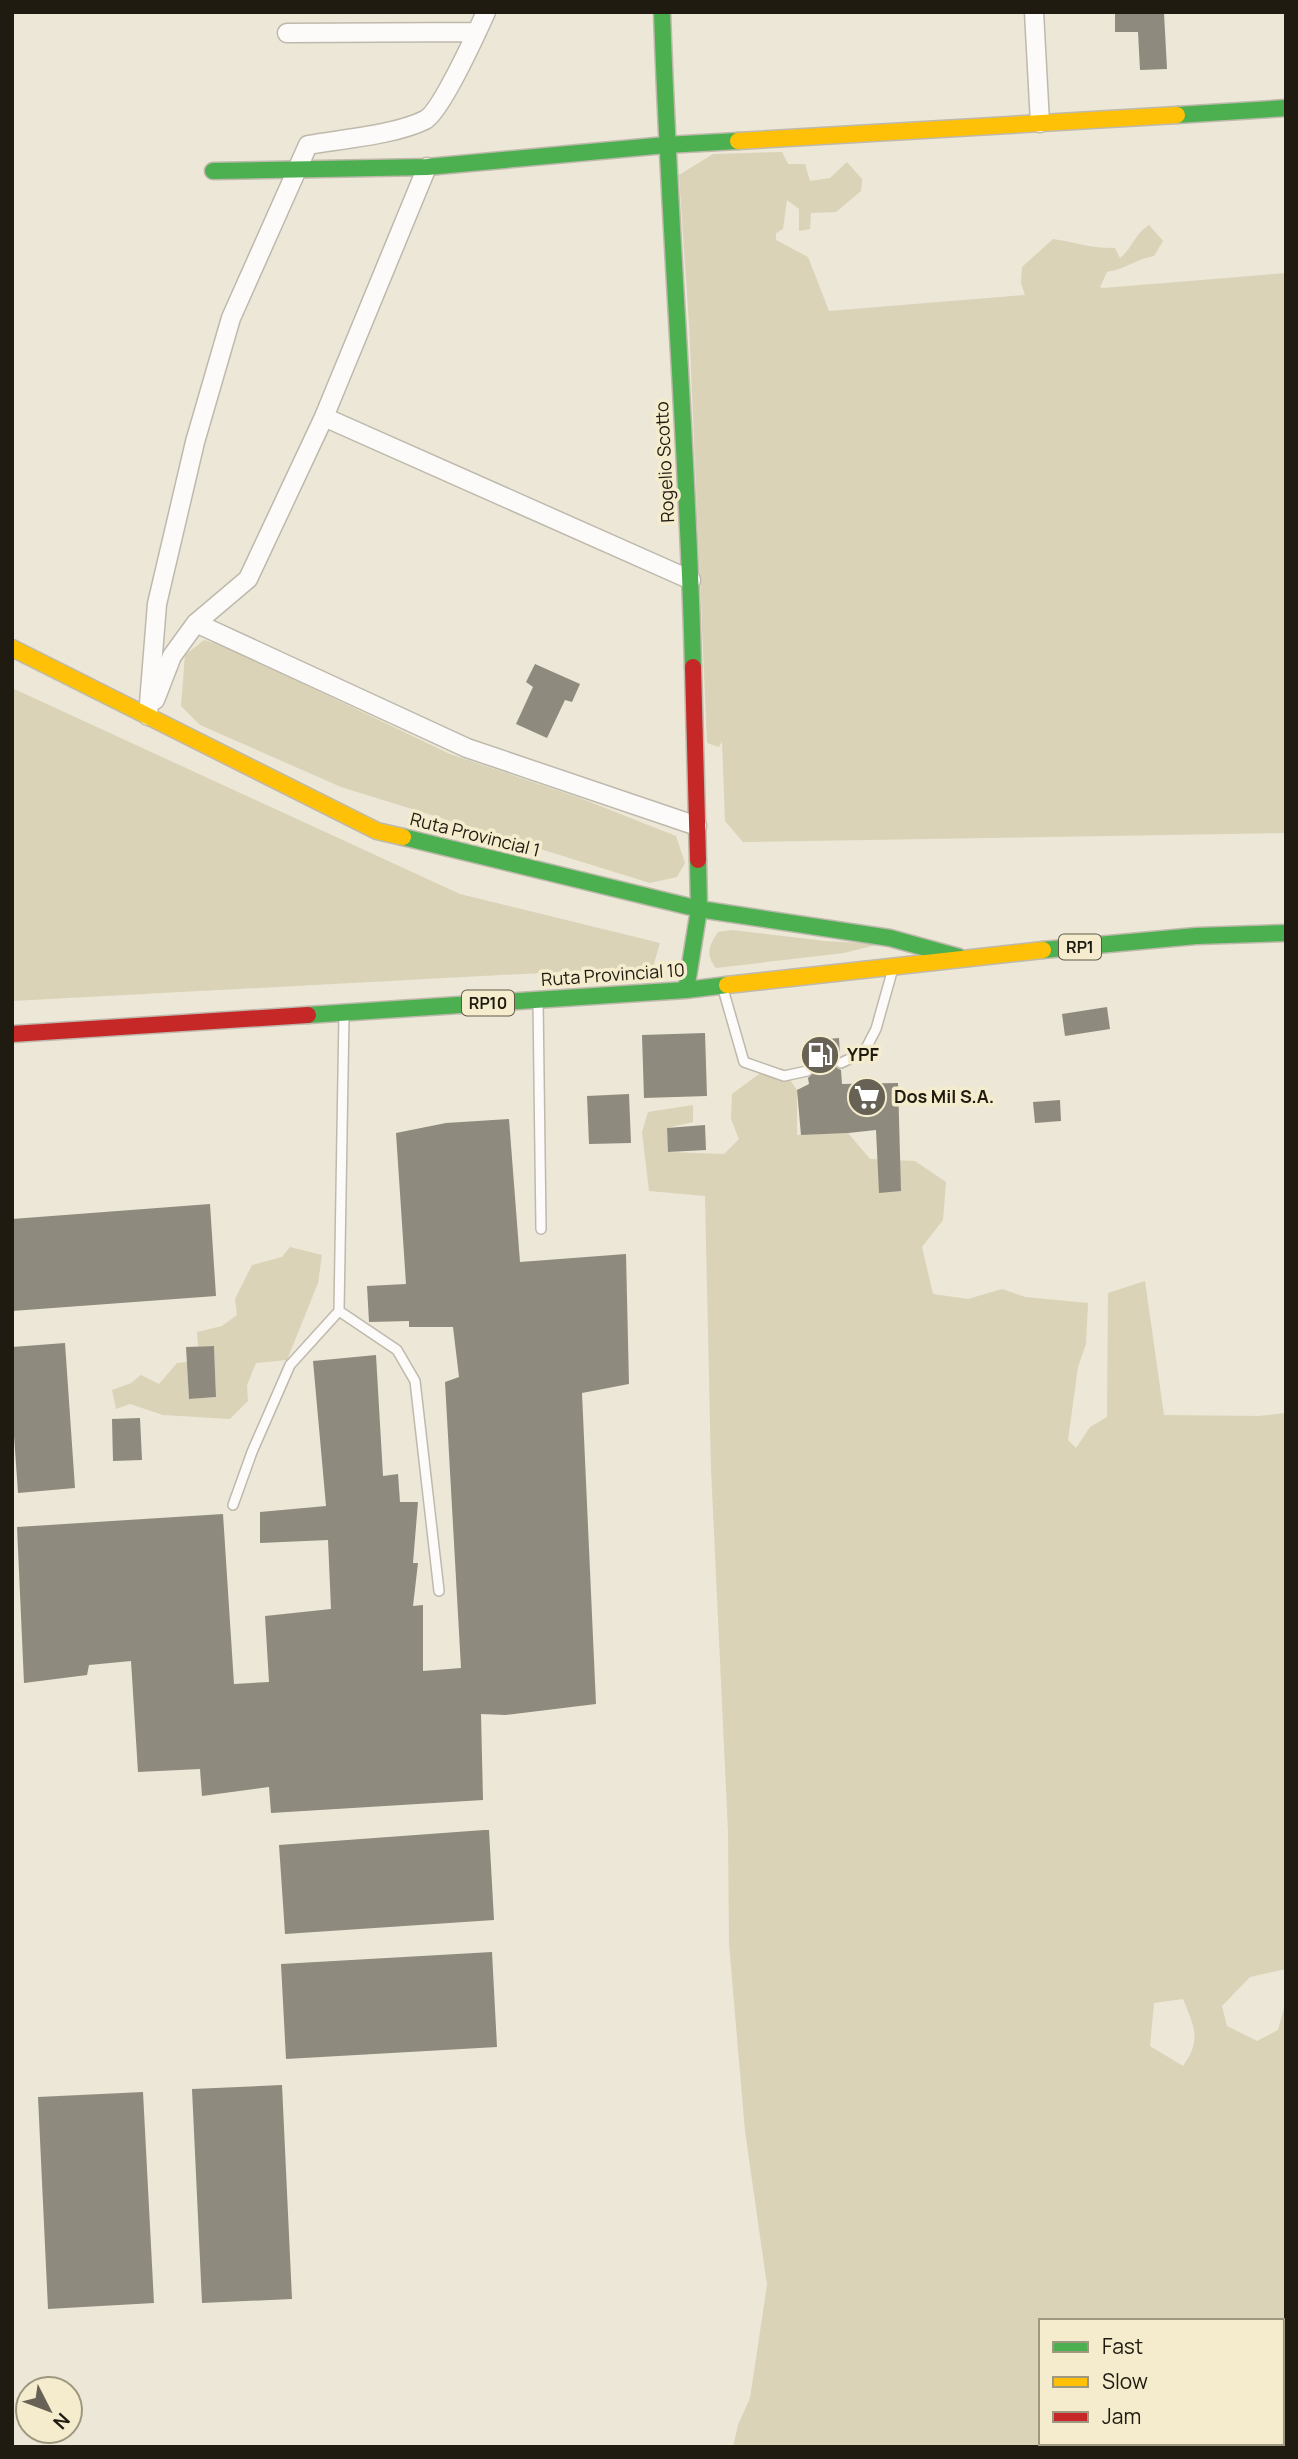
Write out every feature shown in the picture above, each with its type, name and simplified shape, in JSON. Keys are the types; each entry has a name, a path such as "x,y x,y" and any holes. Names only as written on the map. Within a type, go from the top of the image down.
{"main road":[{"name":"Rogelio Scotto","path":"662,12 666,145 691,580 699,909 687,990"},
{"path":"213,171 427,167 666,145 1286,108"},
{"name":"Ruta Provincial 1","path":"12,648 377,831 699,909 890,938 963,958"},
{"name":"RP1","path":"963,958 1196,936 1286,933"},
{"name":"Ruta Provincial 10","path":"12,1034 687,990 963,958"}],"street":[{"path":"148,716 157,604 195,442 231,318 308,145 396,130 427,119 466,59 486,12"},
{"path":"1034,12 1040,123"},
{"path":"287,33 477,32"},
{"path":"148,716 172,656 197,623 248,579 324,417 427,167"},
{"path":"324,417 691,580"},
{"path":"197,623 467,748 697,826"}],"lane":[{"path":"841,1063 864,1052 876,1029 894,967"},
{"path":"722,986 744,1062 784,1076 807,1071"},
{"path":"538,1000 541,1228"},
{"path":"233,1504 252,1452 290,1365 340,1311 344,1012"},
{"path":"340,1311 397,1350 415,1381 439,1591"}],"shaded area":[{"path":"782,152 788,164 805,164 810,181 830,178 847,162 862,179 861,191 836,212 811,213 810,229 799,231 799,209 787,200 783,229 776,233 776,240 808,257 829,311 1025,295 1021,283 1022,267 1053,239 1115,248 1120,258 1149,225 1163,241 1154,256 1107,272 1100,287 1286,273 1286,833 743,842 725,821 722,741 719,747 707,743 689,324 679,175 713,154"},
{"path":"204,640 222,645 450,754 580,798 676,836 685,863 677,877 650,883 341,787 200,725 181,706 185,655"},
{"path":"12,688 460,894 660,943 653,967 12,1001"},
{"path":"732,930 825,941 880,944 844,953 716,968 709,954 711,946 718,932"},
{"path":"782,1068 797,1090 797,1135 848,1133 870,1159 915,1161 946,1182 943,1220 922,1247 933,1294 968,1299 1002,1289 1025,1297 1088,1303 1086,1344 1078,1367 1068,1440 1076,1448 1090,1427 1107,1417 1108,1293 1145,1281 1164,1415 1259,1416 1286,1413 1286,1969 1250,1977 1222,2006 1227,2026 1257,2041 1278,2030 1286,2000 1286,2447 1204,2447 1284,2445 1284,2319 1039,2319 1039,2445 1146,2445 1144,2447 733,2447 738,2425 750,2398 767,2285 745,2131 729,1944 728,1831 711,1469 705,1196 649,1191 642,1132 648,1112 693,1105 693,1122 667,1128 669,1152 724,1154 739,1139 731,1119 732,1094 763,1071","holes":["1183,1999 1193,2025 1193,2048 1183,2066 1150,2046 1154,2003"]},
{"path":"290,1247 322,1255 318,1283 287,1360 256,1363 247,1385 248,1401 230,1419 163,1415 130,1404 116,1409 112,1390 131,1383 141,1375 159,1384 177,1363 187,1362 189,1399 216,1397 214,1346 198,1346 197,1332 222,1326 237,1315 235,1299 252,1265 282,1257"}],"building":[{"path":"1115,12 1164,13 1167,69 1140,70 1138,32 1115,32"},
{"path":"535,664 580,684 572,702 565,700 547,738 516,724 533,687 526,682"},
{"path":"1107,1007 1110,1029 1065,1036 1062,1014"},
{"path":"705,1033 707,1096 644,1098 642,1035"},
{"path":"839,1038 840,1056 834,1063 841,1070 842,1084 898,1083 901,1191 879,1193 876,1130 801,1135 797,1090 809,1084 808,1078 814,1072 813,1067 807,1064 805,1041"},
{"path":"629,1094 631,1143 589,1144 587,1096"},
{"path":"1060,1100 1061,1121 1035,1123 1033,1102"},
{"path":"509,1119 520,1262 626,1254 629,1384 582,1393 596,1704 505,1715 481,1714 483,1800 271,1813 269,1787 202,1796 200,1769 138,1772 131,1661 89,1665 87,1675 24,1683 17,1527 223,1514 234,1684 269,1682 265,1616 331,1609 328,1540 260,1543 260,1512 326,1506 313,1361 376,1355 383,1476 398,1474 400,1502 418,1502 413,1563 418,1563 413,1606 423,1605 423,1671 461,1668 445,1382 459,1377 453,1327 409,1327 409,1321 369,1322 367,1286 406,1284 396,1133 446,1123"},
{"path":"705,1125 706,1150 668,1152 667,1128"},
{"path":"210,1204 216,1296 12,1311 12,1219"},
{"path":"65,1343 75,1488 18,1493 12,1407 12,1347"},
{"path":"214,1346 216,1397 189,1399 186,1347"},
{"path":"140,1418 142,1460 113,1461 112,1419"},
{"path":"489,1830 494,1920 285,1934 279,1845"},
{"path":"492,1952 497,2047 286,2059 281,1964"},
{"path":"282,2085 292,2299 202,2303 192,2089"},
{"path":"143,2092 154,2303 48,2309 38,2097"}],"traffic: fast":[{"path":"662,12 693,667"},
{"path":"1177,115 1286,108"},
{"path":"213,171 427,167 738,141"},
{"path":"403,837 699,909 890,938 959,957"},
{"path":"686,990 699,909 698,860"},
{"path":"1043,950 1196,936 1286,933"},
{"path":"308,1015 727,985"}],"traffic: slow":[{"path":"738,141 1177,115"},
{"path":"12,648 377,831 403,837"},
{"path":"727,985 1043,950"}],"traffic: jam":[{"path":"693,667 698,860"},
{"path":"12,1034 308,1015"}],"place":[{"name":"YPF","path":"820,1055"},
{"name":"Dos Mil S.A.","path":"867,1097"}]}
